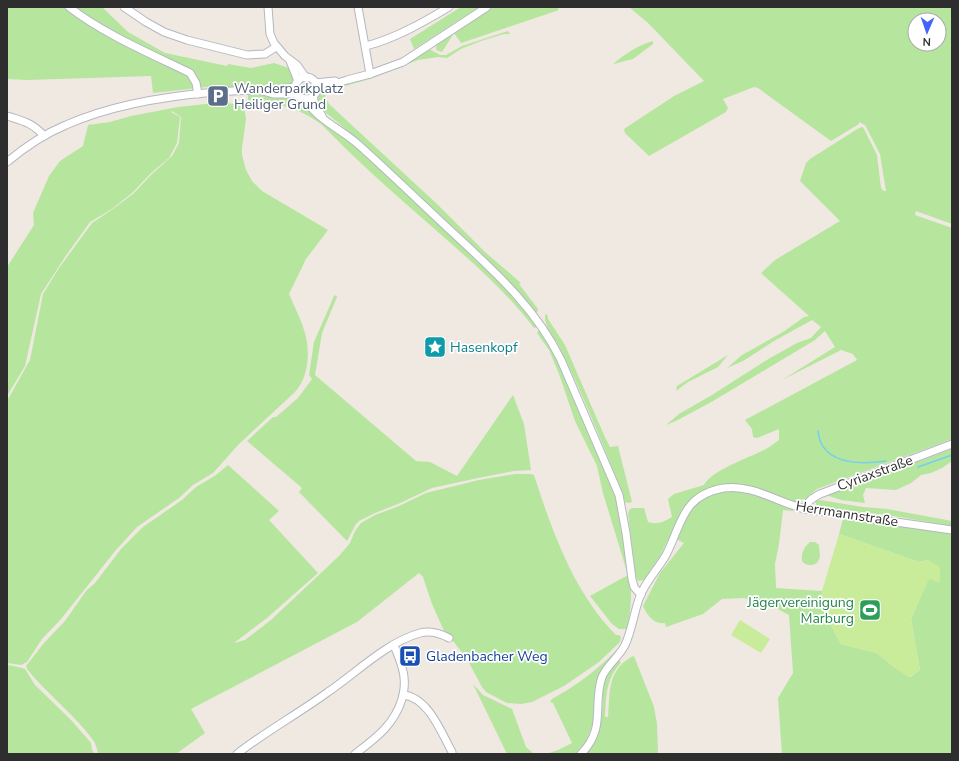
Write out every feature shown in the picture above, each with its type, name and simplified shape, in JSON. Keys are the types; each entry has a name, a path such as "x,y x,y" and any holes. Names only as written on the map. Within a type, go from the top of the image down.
{"street":[{"path":"69,7 127,42 190,73 196,83 198,94"},
{"path":"124,7 164,32 187,40 247,55 265,54 276,47"},
{"path":"268,7 270,34 276,47 290,61 297,65 306,78 310,78 315,90 315,104 323,118"},
{"path":"358,7 370,74"},
{"path":"366,46 382,42 407,32 449,7"},
{"path":"305,99 315,90 370,74 403,62 487,7"},
{"path":"290,61 300,98 305,99 315,114 323,118 358,144 492,269 523,303 543,328 562,360 619,495 632,579 634,587 641,594"},
{"path":"7,162 28,145 65,125 88,116 156,100 198,94 263,91 274,88 296,87 306,78"},
{"path":"7,116 25,121 36,127 44,136"},
{"name":"Cyriaxstraße","path":"805,509 810,500 820,494 952,444"},
{"name":"Herrmannstraße","path":"581,754 590,742 598,720 599,690 602,676 624,647 641,594 666,555 684,512 689,506 705,495 725,488 741,489 754,491 789,505 805,509 952,530"},
{"path":"237,754 327,693 374,657 407,637 422,632 437,632 449,638"},
{"path":"355,754 385,730 398,711 403,695 404,676 394,645"},
{"path":"403,695 413,696 423,704 452,752"}],"green space":[{"path":"7,7 102,7 128,32 165,53 227,66 228,64 251,68 274,63 292,69 293,79 291,85 287,87 207,87 153,93 151,76 27,80 7,79"},
{"path":"461,7 479,7 414,49 410,39"},
{"path":"490,7 557,7 559,10 461,43 454,33 442,52 436,50 437,41"},
{"path":"629,7 952,7 952,224 916,211 915,215 952,228 952,439 817,489 805,499 797,500 793,511 783,510 775,564 776,588 822,591 828,620 841,644 877,653 894,667 910,677 920,670 911,619 929,578 939,582 928,560 919,562 839,534 843,519 952,533 952,754 782,754 778,698 793,673 789,615 778,609 744,598 722,599 703,614 666,627 665,623 657,622 651,619 643,606 660,573 684,543 670,536 660,556 644,580 638,581 636,577 628,514 629,510 632,508 644,508 648,522 651,523 660,522 672,517 668,499 674,494 704,485 708,479 723,469 766,449 779,440 779,429 757,438 753,437 752,429 745,420 857,360 853,354 841,350 782,380 835,347 825,331 815,340 713,401 666,425 679,414 770,358 797,343 811,338 821,327 812,320 774,341 743,361 727,368 742,355 783,332 804,317 809,316 761,273 775,260 840,221 800,181 806,163 859,128 863,127 877,155 881,188 886,191 880,154 865,125 859,122 859,124 831,141 758,88 754,87 723,99 728,108 726,112 649,156 625,133 624,129 674,96 704,81 648,23"},
{"path":"508,31 510,34 504,34 481,41 461,49 447,58 438,57 418,60 370,79 327,91 325,96 329,104 437,204 485,252 521,283 519,284 538,309 537,313 521,294 483,255 364,144 325,112 319,104 318,99 319,95 323,91 427,50 431,50 440,55 446,55 462,46"},
{"path":"653,41 653,44 633,59 613,64 632,50"},
{"path":"308,83 311,84 311,94 304,95 301,94 300,87 301,84"},
{"path":"248,93 295,97 303,103 360,149 479,260 515,297 538,327 534,328 524,315 489,278 378,179 321,124 303,113 286,107 269,103 248,101"},
{"path":"224,102 244,106 246,119 242,155 246,170 252,181 262,191 328,230 306,259 289,294 301,320 306,337 308,355 303,380 295,392 239,444 213,473 193,485 179,498 137,527 116,550 61,619 42,639 27,662 21,665 7,663 7,401 30,360 43,294 59,268 92,223 113,209 133,194 172,156 179,143 181,117 172,111 171,112 180,117 177,143 169,158 151,173 132,193 112,209 90,222 41,294 25,366 7,396 7,267 34,225 33,213 49,176 60,161 83,146 88,125 110,122 131,116 178,107"},
{"path":"336,295 337,297 322,333 315,375 416,461 430,462 457,476 513,395 524,424 531,470 514,471 432,488 359,521 347,541 299,492 302,488 247,441 273,417 276,417 298,398 312,379 309,375 314,342 334,296"},
{"path":"547,314 548,319 565,345 610,447 618,446 632,502 625,502 584,399 560,348 546,324 545,315"},
{"path":"539,330 543,330 554,348 617,496 631,592 630,611 626,629 619,629 612,624 590,596 628,575 603,493 597,466 575,421 549,350 537,333"},
{"path":"728,355 718,367 688,382 676,391 677,386"},
{"path":"952,449 952,461 931,473 921,475 911,483 896,490 866,488 863,495 865,503 841,500 828,495"},
{"path":"228,465 279,511 269,520 318,573 267,618 234,643 245,640 271,620 340,555 350,543 355,531 361,523 375,515 399,506 426,493 479,480 515,474 534,475 548,518 576,581 601,618 616,635 621,637 620,642 599,662 564,686 532,702 521,704 507,703 486,692 467,659 450,637 445,633 432,604 423,577 419,573 357,622 191,709 205,733 176,754 98,754 95,743 86,731 43,687 26,666 44,643 65,621 86,591 95,583 121,549 143,527"},
{"path":"820,500 863,507 887,509 952,521 952,526 888,515 824,508 816,505 816,501"},
{"name":"Jägervereinigung Marburg","path":"839,534 919,562 928,560 940,567 940,582 929,579 911,619 920,670 909,677 877,653 841,644 828,620 822,591"},
{"path":"810,542 815,542 819,545 820,557 817,563 813,565 805,564 802,561 803,550"},
{"path":"740,620 770,639 761,653 731,635"},
{"path":"620,647 600,673 594,721 586,742 576,754 546,754 572,743 553,703 550,702 552,699 588,676"},
{"path":"634,656 654,707 657,724 658,754 585,754 600,726 605,678 618,659 621,663 612,675 608,688 605,717 608,717 610,688 614,675 623,663"},
{"path":"8,665 25,669 35,685 72,721 91,743 92,750 95,754 7,754"},
{"path":"473,684 483,695 512,709 526,747 533,753 540,754 507,754"}],"waterway":[{"path":"818,431 820,442 833,456 850,461 869,463 886,461"},
{"path":"918,467 952,455"}],"place":[{"name":"Wanderparkplatz Heiliger Grund","path":"218,96"},
{"name":"Hasenkopf","path":"435,347"},
{"name":"Jägervereinigung Marburg","path":"870,610"},
{"name":"Gladenbacher Weg","path":"410,656"}]}
